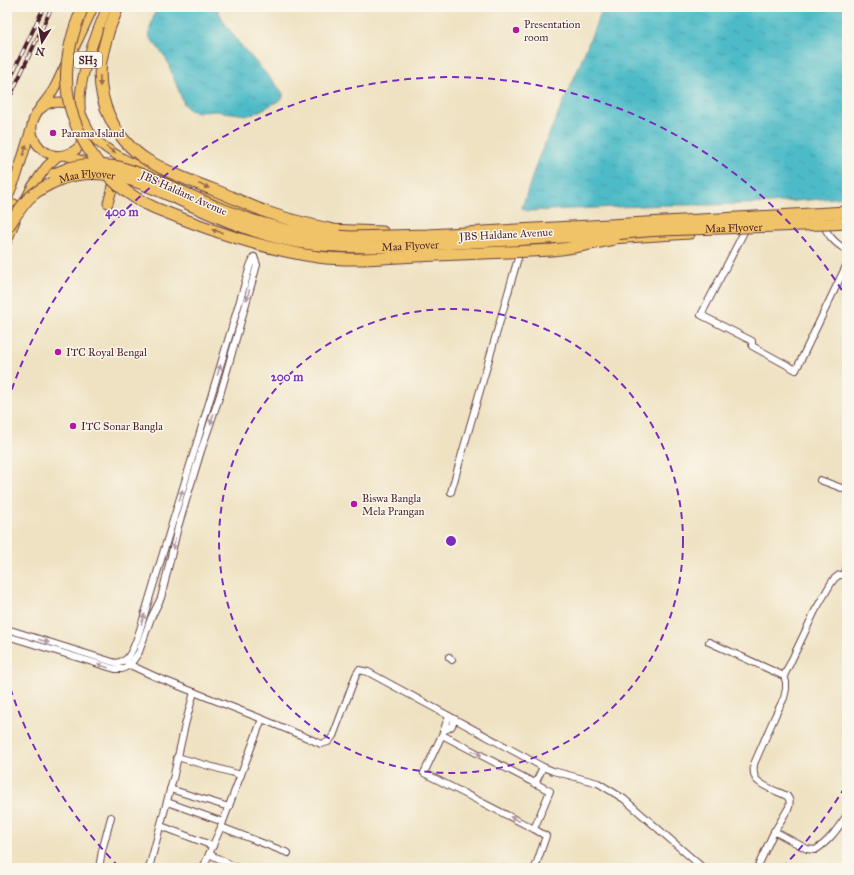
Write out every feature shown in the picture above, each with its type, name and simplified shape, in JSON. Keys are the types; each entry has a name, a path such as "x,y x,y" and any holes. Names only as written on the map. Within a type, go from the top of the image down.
{"highway":[{"path":"83,7 75,25 69,46 66,71 68,100 75,125 94,158 114,182 144,203 170,214 270,248 319,257 343,258 394,257 570,248 643,232"},
{"path":"118,7 105,43 101,61 100,88 105,108 111,120 122,139 130,147 147,160 178,176 265,211 306,224 337,231 361,235 380,236"},
{"name":"Maa Flyover","path":"7,214 14,205 41,181 69,168 84,165 119,167 135,172 232,214 286,230 311,234 350,237 428,235 702,221 847,211"},
{"name":"Maa Flyover","path":"7,228 29,198 45,186 66,177 97,173 111,174 156,188 220,218 275,237 299,242 340,246 406,246 643,232 847,223"}],"main road":[{"name":"SH3","path":"7,199 17,175 34,118 52,92 76,45 92,7"},
{"name":"SH3","path":"7,241 24,201 47,166 61,155 73,152 84,139 86,131 80,106 80,90 99,25 107,7"},
{"path":"39,110 47,104 66,102 75,107 83,118"},
{"name":"JBS Haldane Avenue","path":"83,118 88,131 103,145 142,168 239,210 260,217 306,226 339,230 396,232 492,228 658,217 847,211"},
{"path":"32,127 33,137 45,152 52,155 61,155"},
{"name":"JBS Haldane Avenue","path":"61,155 95,165 180,206 257,237 315,249 376,251 500,247 691,234 847,226"},
{"path":"108,203 117,175"}],"street":[{"path":"823,211 824,228 839,246 847,250"},
{"path":"744,232 701,315 752,341 752,346 796,370 847,264"},
{"path":"7,629 116,663 125,660 133,649 254,257 256,265 220,395 178,527 161,598 151,618 139,652 130,665 122,669 115,669 7,636"},
{"path":"451,492 518,258"},
{"path":"820,480 847,490"},
{"path":"757,868 774,831 789,807 789,799 787,796 759,783 755,778 753,770 754,764 784,698 786,682 784,676 815,610 834,579 838,576 845,575 847,567"},
{"path":"709,642 784,676"},
{"path":"125,660 130,665 156,677 321,744 328,742 333,736 356,675 360,670 368,672 543,767 598,783 624,798 703,868"},
{"path":"149,868 161,826 194,692"},
{"path":"452,718 450,727 444,733 424,773 546,836 535,868"},
{"path":"203,868 229,807 262,719"},
{"path":"444,733 550,791 534,829"},
{"path":"177,757 241,775"},
{"path":"535,784 543,767"},
{"path":"170,789 229,807"},
{"path":"167,802 222,824 288,854"},
{"path":"774,831 808,849 815,850 821,847 835,832 847,815"},
{"path":"99,868 111,817"},
{"path":"161,826 213,846"},
{"path":"209,854 238,868"}],"water":[{"path":"157,7 216,7 224,22 238,42 283,93 282,99 254,114 248,115 215,111 198,112 189,110 184,104 166,58 150,38 150,28"},
{"path":"603,7 847,7 847,197 769,203 711,205 662,205 527,211 522,208 538,159 576,74"}],"railway":[{"path":"7,85 44,7"},
{"path":"7,103 52,7"}],"place":[{"name":"Presentation room","path":"516,30"},
{"name":"Parama Island","path":"53,133"},
{"name":"ITC Royal Bengal","path":"58,352"},
{"name":"ITC Sonar Bangla","path":"73,426"},
{"name":"Biswa Bangla Mela Prangan","path":"354,504"}]}
